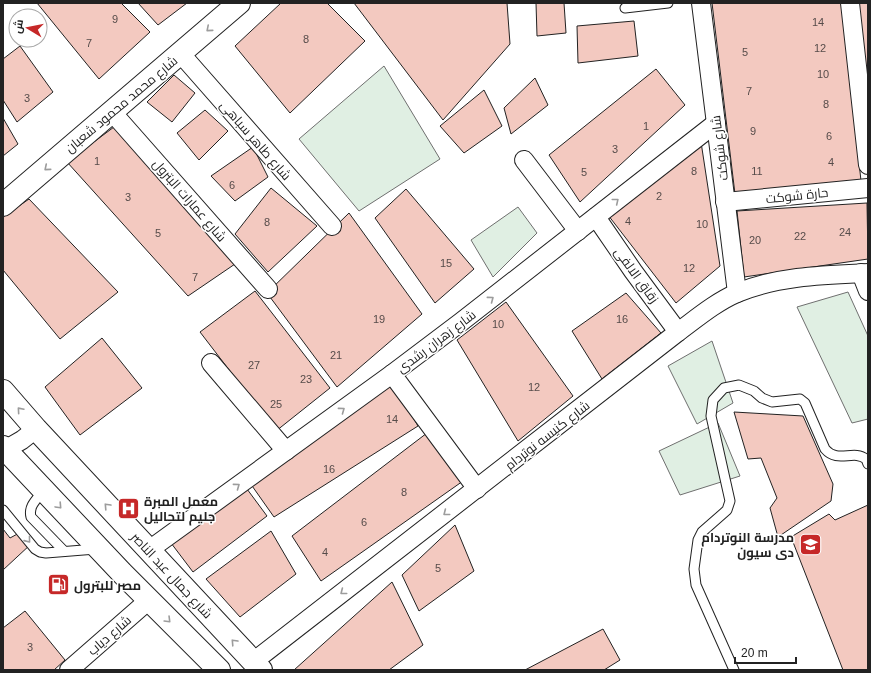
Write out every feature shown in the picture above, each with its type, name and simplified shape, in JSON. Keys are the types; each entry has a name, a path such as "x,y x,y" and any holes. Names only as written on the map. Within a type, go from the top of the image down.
{"main road":[{"name":"شارع محمد محمود شعبان","path":"3,205 239,3"},
{"name":"شارع جمال عبد الناصر","path":"3,391 36,429 257,666"},
{"path":"4,449 149,600 219,670"}],"street":[{"name":"شارع شوكت","path":"701,3 737,293"},
{"path":"850,3 868,165"},
{"name":"شارع طاهر سباهى","path":"181,54 332,226"},
{"name":"شارع عمارات البترول","path":"112,112 268,289"},
{"name":"شارع زهران رشدى","path":"149,550 392,374 716,123"},
{"path":"524,160 578,231"},
{"name":"حارة شوكت","path":"726,202 868,188"},
{"name":"زقاق الالفى","path":"596,217 633,272 678,332"},
{"path":"865,273 868,291"},
{"name":"شارع كنيسه نوتردام","path":"257,666 477,489 716,304 737,293 762,284 788,279 865,273"},
{"path":"212,363 286,451"},
{"path":"392,374 477,489"},
{"path":"4,449 22,440 36,429"},
{"name":"شارع دياب","path":"69,670 149,600"}],"lane":[{"path":"625,8 668,3"},
{"path":"734,670 696,585 694,569 698,540 702,532 727,510 730,501 711,416 713,400 724,388 740,385 754,391 762,398 772,402 800,399 805,403 825,449 829,453 840,457 859,455 866,459 868,464"},
{"path":"44,490 32,505 30,511 31,517 64,552"},
{"path":"3,510 35,549 40,552 64,552 99,548"}],"green space":[{"path":"384,66 440,159 359,211 299,139"},
{"path":"518,207 537,233 493,277 471,240"},
{"path":"848,292 868,336 868,419 852,423 797,307"},
{"path":"712,341 733,403 697,424 668,366"},
{"path":"718,423 740,476 680,495 659,451"}],"building":[{"path":"37,3 121,3 150,32 99,79 48,16 48,8 41,8"},
{"path":"138,3 187,3 158,25"},
{"path":"281,3 327,3 365,41 290,113 235,46"},
{"path":"354,3 507,3 510,44 443,120"},
{"path":"536,3 564,3 566,33 537,36"},
{"path":"712,3 842,3 861,181 735,194"},
{"path":"858,3 868,3 868,92"},
{"path":"634,21 638,56 578,63 577,26"},
{"path":"17,48 21,48 53,92 17,122 3,100 3,59"},
{"path":"656,69 685,105 580,202 549,155"},
{"path":"174,75 195,93 172,122 147,102"},
{"path":"535,78 548,105 511,134 504,108"},
{"path":"484,90 502,126 464,153 440,126"},
{"path":"205,110 228,131 199,160 177,133"},
{"path":"3,118 18,144 3,156"},
{"path":"118,124 235,264 188,296 67,162"},
{"path":"701,142 720,266 676,303 608,215"},
{"path":"253,147 268,177 235,201 211,176"},
{"path":"271,188 317,226 268,272 235,234"},
{"path":"406,189 474,269 435,303 375,218"},
{"path":"29,199 118,292 60,339 3,270 3,217"},
{"path":"867,203 868,259 744,277 737,211"},
{"path":"349,213 422,314 337,387 267,293"},
{"path":"255,291 330,388 276,431 200,332"},
{"path":"626,293 661,333 602,379 572,331"},
{"path":"506,302 573,396 518,441 457,340"},
{"path":"102,338 142,388 80,435 45,387"},
{"path":"393,384 418,426 274,517 250,483"},
{"path":"734,412 803,416 833,484 831,501 778,537 770,508 777,498 761,458 748,459"},
{"path":"427,433 463,481 321,581 292,536"},
{"path":"247,489 267,516 193,572 171,543"},
{"path":"868,505 868,670 843,670 791,537 829,514 835,520"},
{"path":"455,525 474,571 419,611 402,575"},
{"path":"3,529 10,538 21,532 31,544 3,570"},
{"path":"271,531 296,574 240,617 206,579"},
{"path":"392,582 423,645 389,670 294,670"},
{"path":"25,611 65,660 54,670 3,670 3,628"},
{"path":"603,629 620,660 604,670 525,670"}],"place":[{"name":"معمل المبرة جليم لتحاليل","path":"128,508"},
{"name":"مدرسة النوتردام دى سيون","path":"810,544"},
{"name":"مصر للبترول","path":"59,585"}]}
